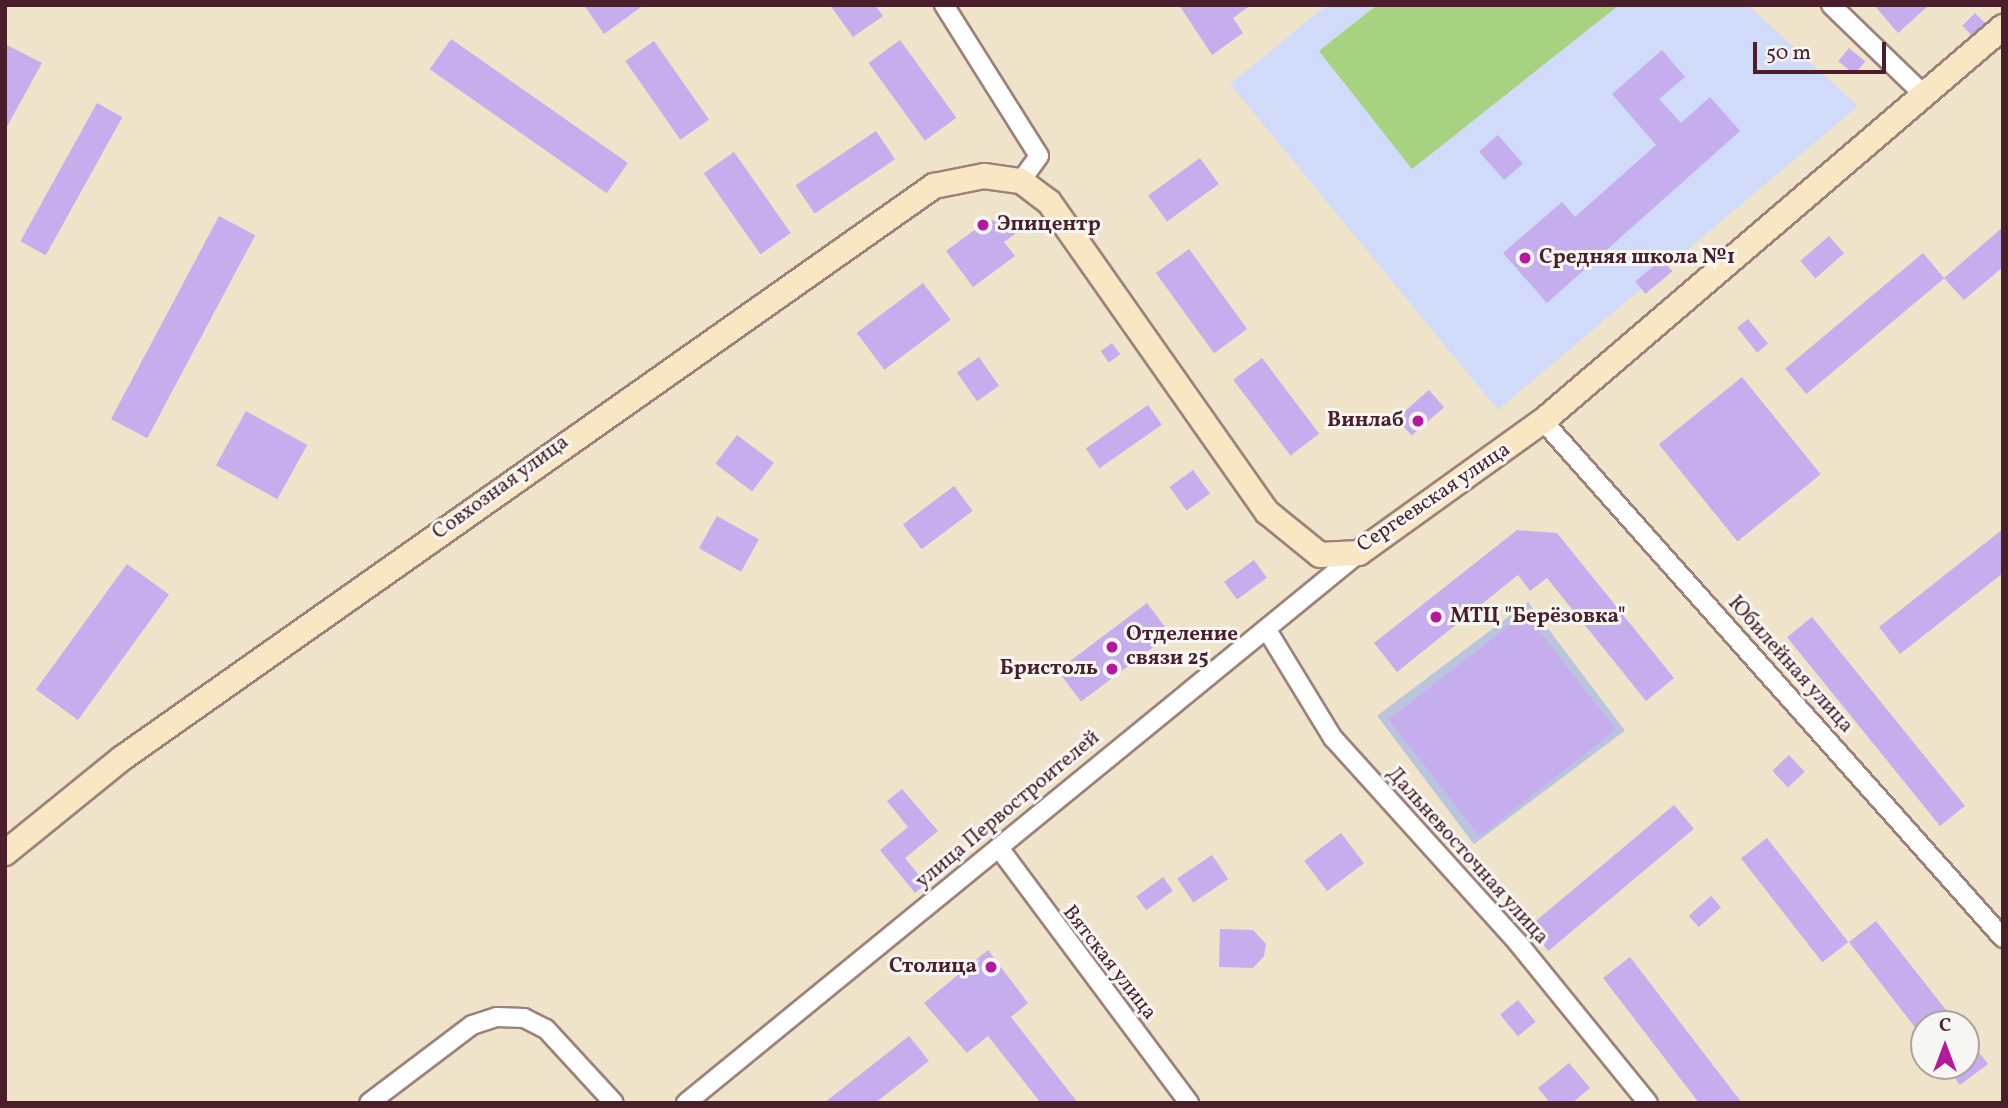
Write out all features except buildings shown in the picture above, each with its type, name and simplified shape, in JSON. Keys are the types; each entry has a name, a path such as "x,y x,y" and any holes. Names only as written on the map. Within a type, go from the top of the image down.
{"main road":[{"name":"Сергеевская улица","path":"1021,181 1049,202 1267,512 1320,555 1359,553 1543,422 2003,27"},
{"name":"Совхозная улица","path":"5,853 121,759 934,186 984,176 1021,181"}],"street":[{"path":"944,5 1039,156 1021,181"},
{"path":"1831,5 1923,93"},
{"name":"Юбилейная улица","path":"1543,422 2003,938"},
{"name":"улица Первостроителей","path":"686,1103 1267,631 1359,553"},
{"name":"Дальневосточная улица","path":"1267,631 1333,738 1518,943 1648,1103"},
{"name":"Вятская улица","path":"999,848 1189,1103"},
{"path":"369,1103 472,1025 497,1017 524,1018 546,1028 614,1103"}],"shaded area":[{"name":"Средняя школа №1","path":"1327,5 1748,5 1858,106 1498,410 1230,84"},
{"path":"1528,602 1625,731 1474,844 1377,716"}],"green space":[{"path":"1377,5 1619,5 1412,169 1319,51"}],"place":[{"name":"Эпицентр","path":"983,225"},
{"name":"Средняя школа №1","path":"1525,258"},
{"name":"Винлаб","path":"1418,421"},
{"name":"МТЦ \"Берёзовка\"","path":"1436,617"},
{"name":"Отделение связи 25","path":"1112,647"},
{"name":"Бристоль","path":"1112,669"},
{"name":"Столица","path":"991,967"}]}
